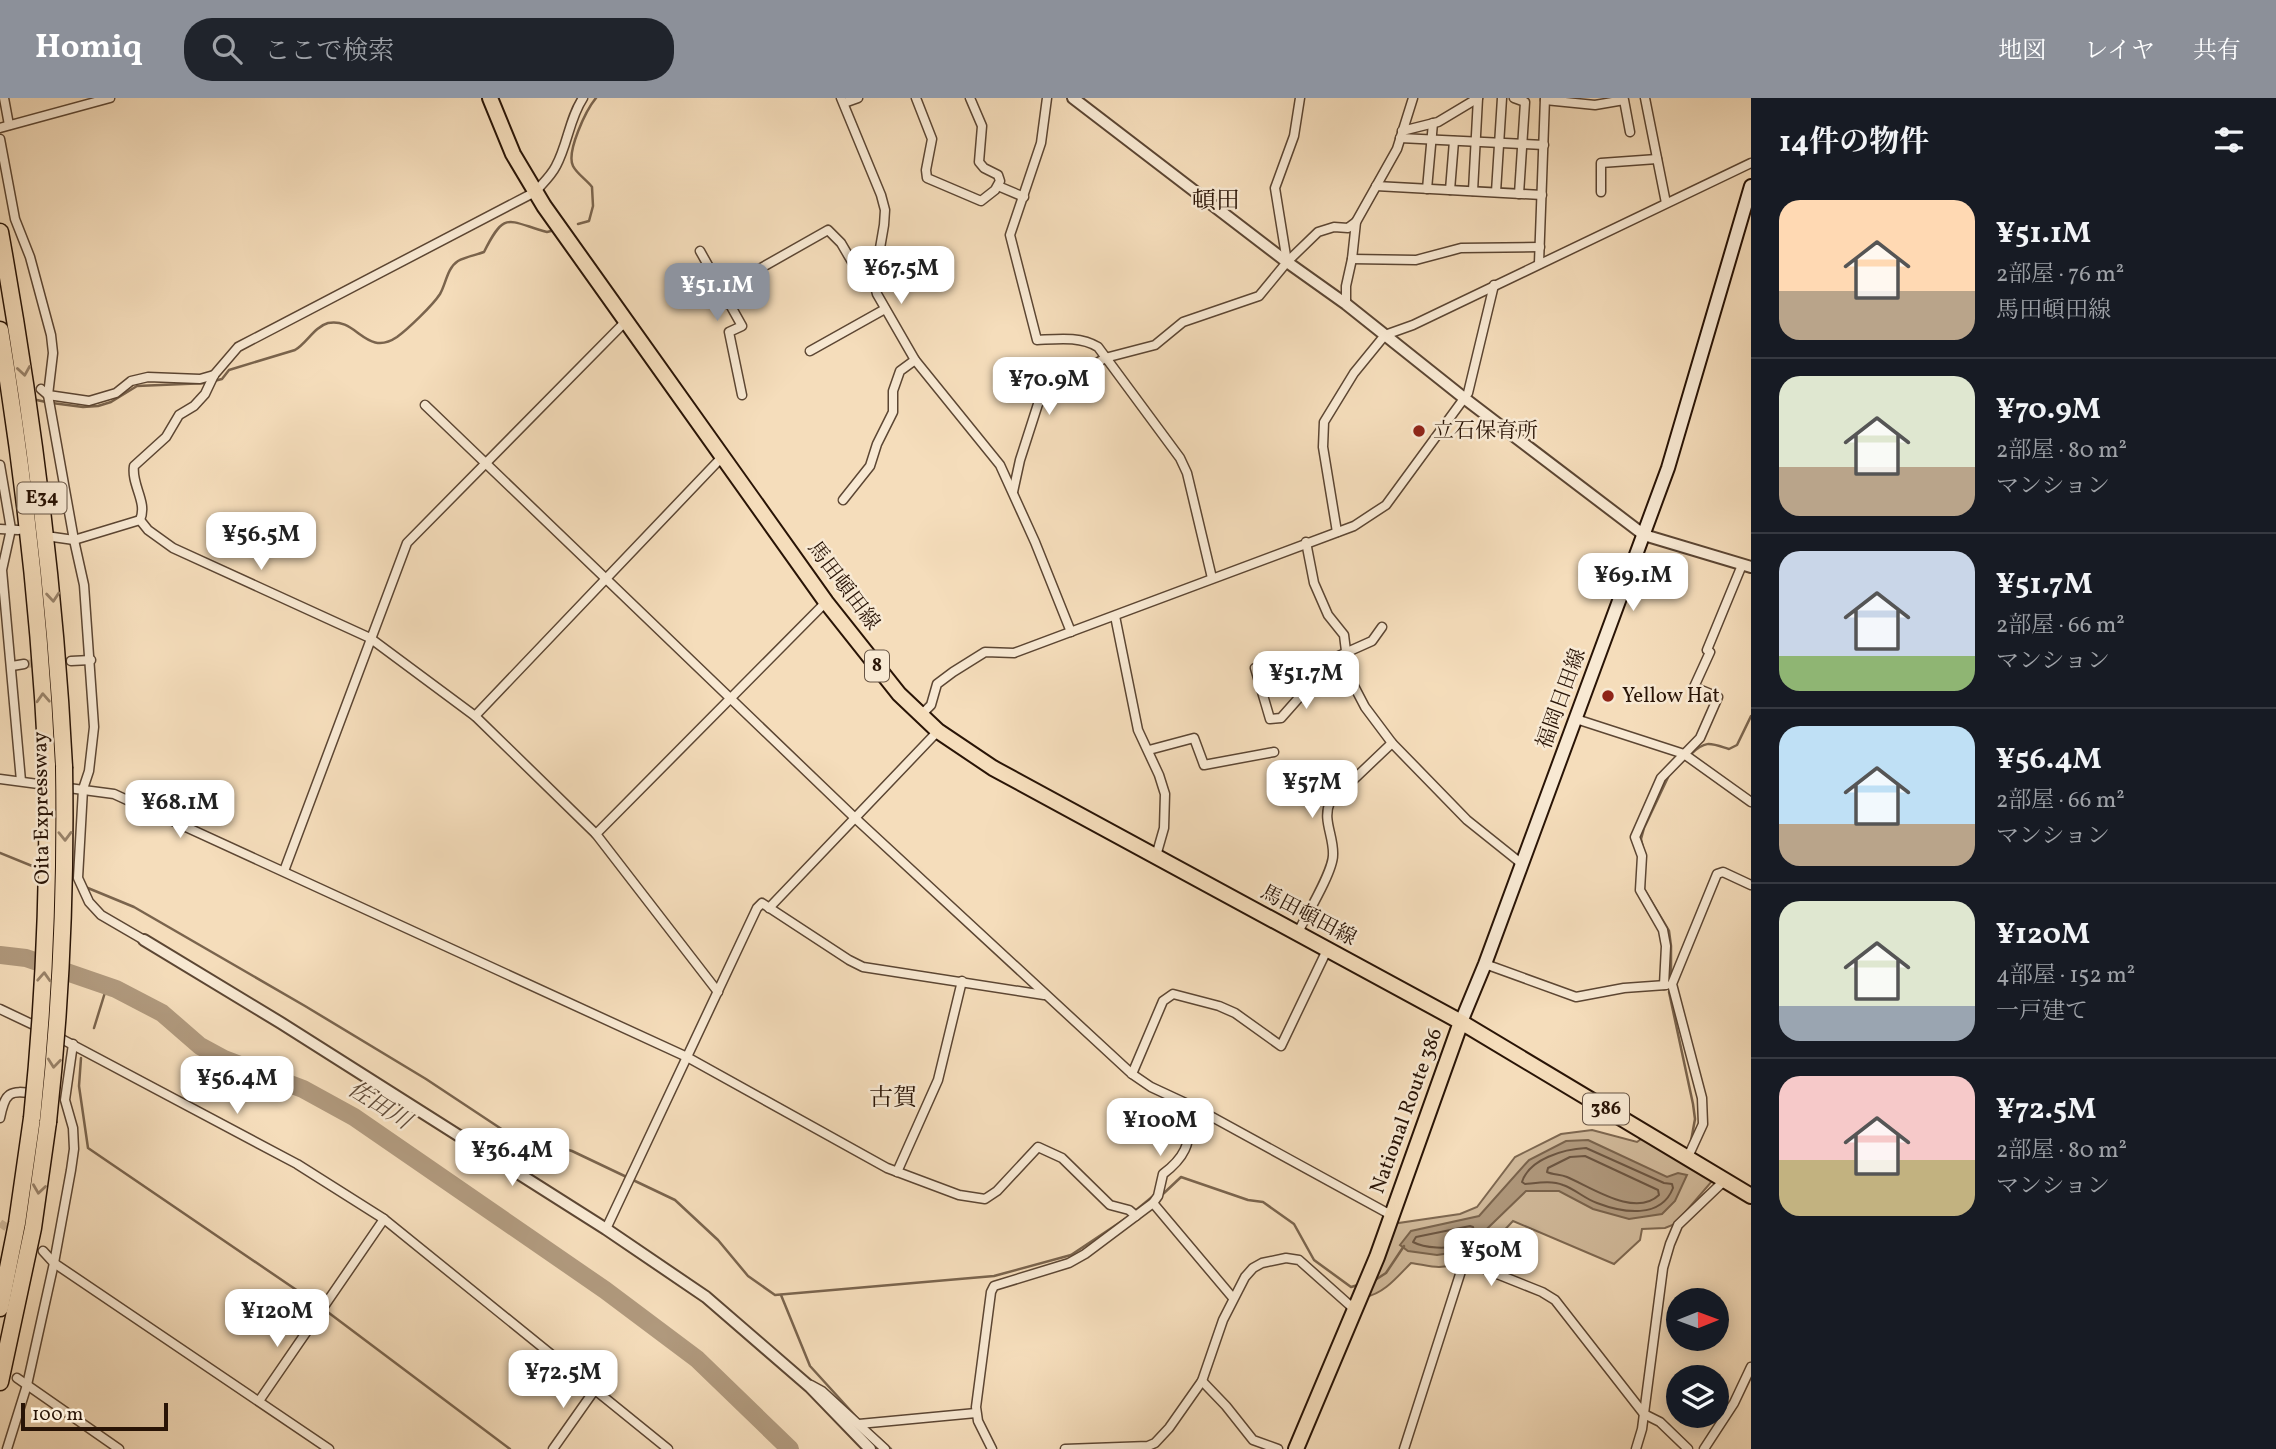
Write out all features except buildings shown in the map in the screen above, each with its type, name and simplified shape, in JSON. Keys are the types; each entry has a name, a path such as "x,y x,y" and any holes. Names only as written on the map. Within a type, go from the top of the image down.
{"highway":[{"name":"Oita Expressway","path":"0,232 24,372 50,570 60,678 64,767 64,922 60,1001 40,1120 0,1308"},
{"name":"Oita Expressway","path":"0,330 23,482 33,572 47,766 47,920 33,1228 0,1382"}],"main road":[{"name":"馬田頓田線","path":"490,98 513,154 535,192 826,602 899,694 920,716 993,768 1461,1022"},
{"name":"福岡日田線","path":"1461,1022 1485,964 1668,468 1751,186"},
{"name":"National Route 386","path":"1296,1449 1377,1257 1461,1022 1751,1196"}],"street":[{"path":"4,98 5,126 0,137 15,219 30,257 51,335 53,353 47,397 85,585 94,727 89,771 83,789 78,878 89,902 101,915 281,1023 606,1229 706,1297 802,1381 870,1449"},
{"path":"5,126 110,98"},
{"path":"140,520 143,508 133,475 134,466 166,437 179,415 194,406 238,347 535,192 549,178 557,164 572,117 583,98"},
{"path":"858,98 843,100 885,210 874,283 877,294 915,360 1000,465 1071,632"},
{"path":"916,98 932,139 927,178 981,201 1000,181 998,175 984,168 979,162 982,126 970,98"},
{"path":"1047,98 1041,143 1010,236 1037,340 1063,338 1088,341 1098,347 1184,465 1212,578"},
{"path":"1073,98 1346,304 1644,535 1746,566 1706,650 1710,652 1694,687 1718,697 1700,738 1687,757 1661,778 1636,837 1642,856 1640,890 1663,930 1668,985 1703,1106 1703,1124 1687,1159"},
{"path":"1287,262 1275,188 1294,136 1300,98"},
{"path":"1346,304 1346,286 1356,222 1397,149 1413,98"},
{"path":"1401,135 1433,123 1478,98"},
{"path":"1474,191 1478,98"},
{"path":"1496,192 1502,98"},
{"path":"1514,98 1525,102 1519,194"},
{"path":"1645,98 1666,203"},
{"path":"1539,263 1545,99 1594,102 1624,100 1630,132"},
{"path":"1427,188 1433,123"},
{"path":"1401,135 1431,140 1544,145"},
{"path":"1450,190 1454,141"},
{"path":"1601,191 1601,163 1657,159"},
{"path":"1337,532 1323,447 1324,422 1354,373 1385,335 1413,325 1751,163"},
{"path":"998,186 1024,197"},
{"path":"1376,186 1542,195"},
{"path":"1013,492 1038,404 1044,397 1105,358 1155,345 1183,322 1259,296 1287,262 1318,232 1334,227 1348,228 1356,222"},
{"path":"722,290 828,230 841,243 865,284 874,283"},
{"path":"1352,259 1416,260 1461,248 1540,247"},
{"path":"700,251 742,326 729,332 742,395"},
{"path":"920,716 931,705 937,684 985,652 1014,653 1115,616 1354,526 1386,505 1468,393 1494,285"},
{"path":"810,351 886,309"},
{"path":"284,871 407,543 626,321"},
{"path":"844,500 870,466 877,443 893,412 893,391 900,370 915,360"},
{"path":"47,397 89,401 116,393 131,381 148,377 212,380"},
{"path":"425,405 855,818 1132,1074 1151,1087 1194,1107 1391,1216"},
{"path":"475,716 723,456"},
{"path":"0,466 14,530 2,570 21,781"},
{"path":"53,537 74,540 140,520"},
{"path":"140,520 148,530 173,548 370,638 475,716 596,834 718,992"},
{"path":"0,529 14,530"},
{"path":"1306,542 1314,583 1328,615 1344,635 1354,686 1365,707 1392,743 1467,820 1522,864"},
{"path":"596,834 826,602"},
{"path":"1115,616 1138,730 1149,750 1165,794 1164,828 1156,856"},
{"path":"1255,668 1270,719 1281,718 1334,658 1371,641 1382,627"},
{"path":"71,661 91,660"},
{"path":"12,666 24,664"},
{"path":"1576,719 1687,757 1751,803"},
{"path":"769,908 939,731"},
{"path":"1149,750 1194,738 1205,765 1274,752"},
{"path":"1297,934 1334,855 1325,811 1330,802 1392,743"},
{"path":"0,779 114,794 687,1057 897,1172 959,1195 985,1199 997,1191 1038,1147 1062,1158 1110,1205 1129,1210 1136,1216"},
{"path":"1668,985 1717,874 1723,872 1751,885"},
{"path":"606,1229 762,902 863,967 1044,995"},
{"path":"1132,1074 1163,1001 1173,993 1235,1013 1281,1046 1327,950"},
{"path":"1485,964 1576,998 1624,988 1668,985"},
{"path":"897,1172 938,1080 962,981"},
{"path":"0,1009 72,1044 297,1164 384,1219 668,1449"},
{"path":"6,1449 27,1385 54,1263 74,1149 65,1100 72,1044"},
{"path":"0,1118 3,1100 9,1094 20,1091 65,1100"},
{"path":"992,1449 976,1413 991,1292 994,1286 1069,1263 1153,1203 1158,1196 1163,1174 1185,1153 1194,1107"},
{"path":"1636,1449 1644,1414 1663,1268 1670,1244 1678,1225 1724,1181"},
{"path":"1153,1203 1233,1298"},
{"path":"259,1401 384,1219"},
{"path":"43,1251 54,1263 329,1449"},
{"path":"1065,1449 1148,1446 1156,1443 1202,1381 1233,1298 1253,1268 1262,1263 1293,1258 1299,1260 1355,1307"},
{"path":"1404,1449 1462,1268 1472,1264 1555,1300 1644,1414 1660,1422 1688,1449"},
{"path":"1704,1449 1734,1403 1751,1367"},
{"path":"17,1378 119,1449"},
{"path":"802,1381 822,1391 885,1449"},
{"path":"1202,1381 1253,1440 1278,1449"},
{"path":"553,1449 596,1388"},
{"path":"859,1424 976,1413"}],"shaded area":[{"path":"1592,1130 1637,1142 1645,1136 1713,1180 1675,1224 1665,1228 1642,1229 1640,1240 1614,1264 1513,1221 1481,1252 1462,1263 1439,1267 1411,1263 1384,1288 1365,1297 1392,1224 1460,1214 1477,1207 1515,1157 1561,1134"}],"water":[{"path":"1588,1140 1667,1177 1678,1173 1687,1175 1675,1201 1662,1214 1629,1219 1593,1209 1559,1191 1526,1191 1464,1251 1437,1255 1408,1251 1400,1245 1411,1231 1479,1216 1529,1160 1566,1141"}],"waterway":[{"path":"578,224 589,221 593,206 592,187 573,166 572,151 582,121 596,98"},
{"path":"214,381 222,379 229,370 295,350 328,323 347,326 377,343 386,342 402,333 432,304 440,294 454,264 484,252 503,224 515,222 551,231"},
{"path":"52,403 98,406 111,402 137,386 208,383"},
{"path":"32,399 46,402"},
{"path":"1691,754 1705,745 1713,744 1729,749 1737,745 1751,716"},
{"path":"1645,857 1641,839 1644,828 1670,773"},
{"path":"0,853 42,870"},
{"path":"1644,881 1644,889 1669,931 1671,976"},
{"path":"83,886 134,907 305,1006 426,1079 506,1132 572,1151 675,1200 718,1240 748,1276 775,1295 994,1276 1071,1255 1125,1219"},
{"name":"佐田川","path":"0,955 26,958 116,989 162,1013 200,1046 224,1059 303,1089 354,1117 605,1290 697,1359 790,1449"},
{"path":"94,1028 107,986"},
{"path":"1669,992 1693,1104 1695,1119 1691,1141"},
{"path":"81,1058 79,1086 88,1148 320,1306"},
{"path":"1163,1194 1181,1177 1248,1200 1263,1202 1294,1224 1314,1260 1351,1287 1358,1285"},
{"path":"1135,1211 1152,1197"},
{"path":"1372,1282 1386,1273 1404,1246"},
{"path":"781,1295 810,1366 860,1421"},
{"path":"325,1310 510,1449"},
{"path":"870,1430 891,1449"}],"tunnel":[{"path":"24,664 71,661"},
{"path":"0,1223 15,1233"}],"place":[{"name":"立石保育所","path":"1419,431"},
{"name":"Yellow Hat","path":"1608,696"}],"district":[{"name":"頓田","path":"1216,202"},
{"name":"古賀","path":"893,1099"}]}
